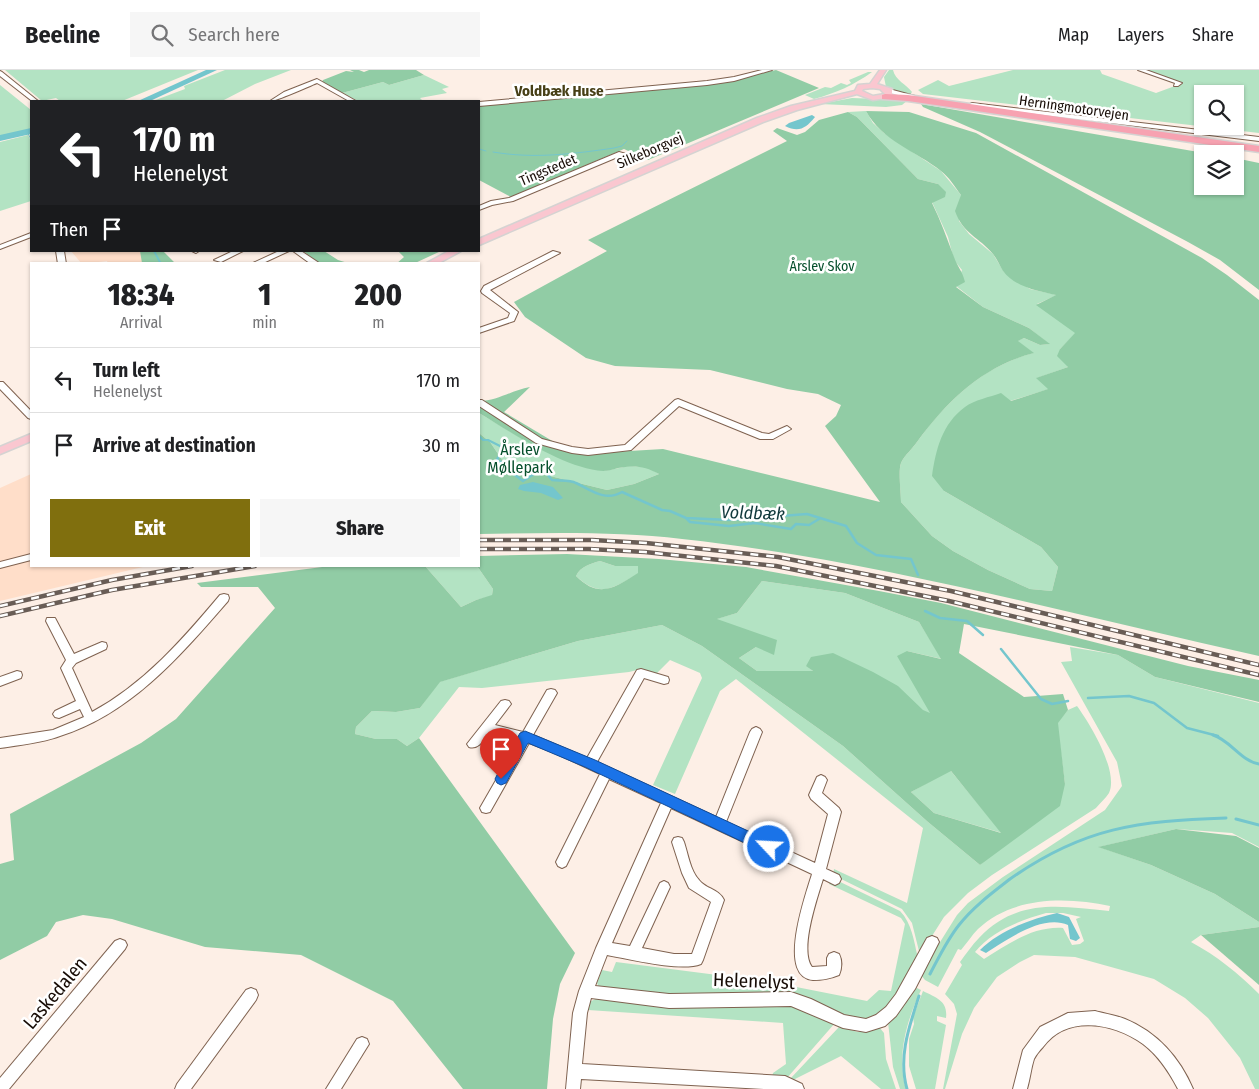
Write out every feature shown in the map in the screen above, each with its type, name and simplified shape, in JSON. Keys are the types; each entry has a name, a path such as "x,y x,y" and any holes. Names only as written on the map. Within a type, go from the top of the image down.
{"highway":[{"name":"Herningmotorvejen","path":"887,94 1259,149"},
{"path":"962,106 1194,147"},
{"path":"1244,156 1259,158"}],"main road":[{"path":"872,86 885,70"},
{"path":"882,87 860,88 860,94 874,98 887,94 882,87 882,78 885,70"},
{"name":"Silkeborgvej","path":"480,242 760,120 794,108 860,94"},
{"path":"433,262 455,252"},
{"path":"0,451 30,437"}],"street":[{"path":"480,104 708,83 734,79 769,70"},
{"path":"1141,70 1179,83 1176,85"},
{"path":"0,73 34,100"},
{"path":"275,100 286,93 316,81 351,100"},
{"name":"Herningmotorvejen","path":"887,94 1259,139"},
{"name":"Tingstedet","path":"480,208 491,203 511,200 619,154 627,154"},
{"path":"0,247 30,235"},
{"path":"218,260 238,252"},
{"path":"259,262 284,252"},
{"path":"297,252 312,262"},
{"path":"480,331 514,315 514,312 482,290 556,253"},
{"path":"0,384 30,415"},
{"path":"480,403 540,441 572,450 588,452 628,448 678,402 760,436 770,437 787,429"},
{"path":"0,565 30,557"},
{"path":"0,743 59,732 90,719 116,704 178,652 224,598"},
{"path":"51,620 72,660"},
{"path":"90,719 66,668 72,660 102,646"},
{"path":"590,764 641,673 664,680"},
{"path":"0,682 16,675"},
{"path":"486,808 551,693"},
{"path":"59,714 82,703"},
{"path":"473,744 505,704"},
{"path":"486,727 525,737 590,764 835,879"},
{"path":"719,824 756,732"},
{"path":"562,862 607,772"},
{"name":"Helenelyst","path":"821,780 815,795 835,812 802,932 802,964 809,973 826,974 834,970 834,958"},
{"path":"574,1089 580,1013 586,991 668,800"},
{"name":"Helenelyst","path":"603,948 674,960 696,960 718,900 713,894 698,888 692,883 678,842"},
{"path":"634,952 664,887"},
{"name":"Helenelyst","path":"586,991 669,1001 791,999 803,1002 853,1025 865,1026 875,1024 893,1012 932,942"},
{"name":"Laskedalen","path":"0,1089 120,945"},
{"path":"182,1089 251,995"},
{"path":"1020,1089 1028,1053 1036,1040 1047,1030 1061,1022 1094,1018 1128,1026 1141,1033 1164,1051 1181,1074 1186,1089"},
{"path":"333,1089 362,1044"},
{"path":"575,1071 785,1083 797,1089"}],"shaded area":[{"path":"72,252 144,252 152,262 107,261 80,262"},
{"path":"30,474 30,567 143,567 0,601 0,488"}],"green space":[{"path":"5,70 198,70 124,100 59,100 56,98 41,100"},
{"path":"225,70 291,70 255,84 224,100 156,100 185,89 184,86"},
{"path":"350,70 364,72 369,70 416,70 424,75 389,85 383,82 342,93 322,82 346,71 354,72"},
{"path":"776,70 819,88 648,160 624,149 511,197 480,181 480,105 710,84"},
{"path":"889,70 893,70 896,77 912,92 910,95 902,94 886,87 884,77"},
{"path":"1013,70 1100,70 1102,74 1156,93 1183,83 1147,70 1259,70 1259,133 1244,131 1244,85 1194,85 1194,125 923,94 918,90 938,80 949,86"},
{"path":"872,72 852,85 830,94 814,99 805,95 825,87 831,88 841,83 847,85 851,83 849,80"},
{"path":"424,75 449,87 442,89 447,93 420,98 422,100 356,100 342,93 383,82 389,85"},
{"path":"0,85 30,109 30,129 0,136"},
{"path":"852,98 908,100 902,105 886,107 820,104"},
{"path":"921,104 1194,151 1194,195 1244,195 1244,160 1259,163 1259,290 1220,260 1188,242 980,132 923,107"},
{"path":"866,111 873,123 884,133 941,171 961,195 959,221 969,234 993,254 1004,272 1030,289 1057,295 1037,304 1076,333 1060,349 1068,367 1037,378 1049,389 1010,401 944,491 1041,547 1058,567 1052,591 1030,589 988,570 953,551 932,536 901,502 901,463 941,412 982,376 1015,359 1033,353 1017,341 1024,338 1040,345 1049,344 1029,328 983,307 956,286 962,270 954,260 948,237 932,202 938,184 918,179 857,117 848,112"},
{"name":"Årslev Skov","path":"866,111 909,112 976,133 1202,258 1259,300 1259,656 900,574 755,548 657,536 580,533 480,534 480,434 490,442 513,476 542,474 607,490 634,484 659,474 649,469 634,466 603,471 572,464 539,449 480,414 480,401 486,401 530,387 504,412 559,445 596,453 663,449 880,502 825,426 836,416 841,405 818,394 787,389 710,370 615,366 586,358 525,317 514,302 607,251 588,240 787,141 773,131 777,128 797,135 805,132 819,120 848,112 857,117 918,179 938,184 946,192 945,197 932,203 965,282 956,287 983,307 1029,328 1050,344 1040,345 1024,338 1018,341 1034,353 999,366 983,376 941,412 901,463 901,502 932,536 953,551 988,570 1030,589 1052,591 1058,567 1041,547 944,491 932,476 941,438 957,414 973,402 1001,393 1011,401 1048,389 1036,378 1068,367 1057,356 1060,349 1075,333 1036,305 1056,295 1027,288 1014,281 1003,271 988,248 962,225 955,211 961,195 947,176 890,138"},
{"path":"28,135 30,139 30,201 0,211 0,142"},
{"path":"140,252 164,252 174,262 142,262"},
{"path":"304,252 326,252 344,262 318,262"},
{"path":"399,252 439,252 417,262 398,262 404,257"},
{"name":"Årslev Møllepark","path":"480,414 538,448 604,471 629,466 647,467 659,474 634,484 607,490 542,474 513,476 490,442 480,434"},
{"path":"567,554 659,559 746,567 941,603 1188,666 1259,680 1259,702 1155,677 1118,655 964,624 959,653 1024,697 1063,694 1068,710 1058,723 1065,784 1060,806 980,865 928,822 843,746 702,646 662,625 578,641 440,682 420,708 396,712 372,711 356,727 355,734 376,739 397,739 407,746 419,738 575,953 560,984 553,1019 547,1089 463,1089 393,1001 301,955 205,947 112,919 83,915 56,922 47,936 0,960 0,864 14,860 10,814 141,743 176,719 275,608 258,587 201,587 197,583 322,567 426,567 461,607 492,595 493,589 478,567 480,567 480,556","holes":["600,561 615,566 638,566 638,573 607,589 592,587 576,576 589,564","762,581 845,593 919,622 941,659 907,651 897,656 930,713 923,710 898,686 833,653 811,657 806,666 813,671 757,671 739,658 756,647 774,655 777,640 717,619 737,613","951,771 1001,833 934,813 911,792"]},
{"path":"600,561 615,566 638,566 638,574 607,589 593,587 576,576 589,564"},
{"path":"426,567 478,567 493,589 492,596 476,600 461,607"},
{"path":"762,581 845,593 919,622 942,659 907,651 931,714 806,665 814,672 757,671 739,658 756,647 716,619 737,613"},
{"path":"662,625 702,646 843,746 928,822 980,865 1065,784 1057,723 1068,710 1077,706 1089,724 1107,761 1111,784 1109,793 1096,808 992,875 968,893 944,917 920,955 912,923 902,909 833,875 834,869 907,903 923,828 736,679 720,691 675,794 653,785 702,678 700,673 670,660 656,674 641,669 629,672 482,688 459,687 419,738 407,746 397,739 376,739 355,734 356,727 372,711 396,712 420,708 439,682 578,641"},
{"path":"1070,647 1118,655 1155,677 1259,703 1259,847 1232,833 1176,829 1099,847 1151,865 1215,894 1259,922 1259,927 1201,935 1191,942 1227,965 1259,994 1259,1089 1255,1089 1240,1058 1208,1018 1185,998 1154,979 1075,957 1034,955 997,977 974,1008 962,1034 945,1089 943,1089 957,1014 954,1004 945,994 962,965 960,962 976,941 993,925 1008,916 1023,911 1040,908 1073,907 1109,911 1110,906 1076,901 1041,902 1007,910 992,918 978,929 961,950 958,949 938,987 925,980 920,974 957,915 968,903 1003,877 1105,810 1122,786 1117,762 1061,662 1072,661","holes":["1046,913 1063,913 1081,917 1076,919 1084,941 1080,944 1072,945 1063,928 1052,928 1021,937 984,959 975,952 998,932 1017,923"]},
{"path":"950,770 1002,833 934,813 911,792"},
{"path":"1176,829 1236,836 1259,848 1259,922 1215,894 1151,865 1098,847"},
{"path":"832,878 900,911 910,927 914,939 918,958 887,1011 869,1020 854,1019 821,1006 657,996 600,989 597,983 602,970 612,972 616,962 771,982 867,1001 879,990 891,991 905,924 901,918 829,884"},
{"path":"1259,927 1259,985 1201,935"},
{"path":"917,988 921,990 911,1013 904,1038 902,1064 906,1089 900,1089 893,1067 888,1022 897,1015"},
{"path":"923,991 940,1001 946,1012 946,1018 937,1016 937,1021 946,1025 935,1089 916,1089 909,1066 909,1039 914,1024 913,1017"},
{"path":"598,998 801,1005 835,1023 787,1078 772,1077 773,1073 786,1064 783,1023 588,1010 589,1002"},
{"path":"839,1027 858,1032 879,1027 884,1033 886,1059 896,1089 881,1089 841,1056 793,1080 790,1079"}],"water":[{"path":"812,115 815,117 802,128 794,129 785,126 789,123"},
{"path":"533,482 553,487 563,498 558,500 541,493 518,489 520,485"},
{"path":"1057,913 1069,917 1080,938 1076,941 1070,939 1068,925 1047,923 1025,930 986,953 980,950 1016,926"}],"waterway":[{"path":"145,100 213,70"},
{"path":"0,138 30,131"},
{"name":"Voldbæk","path":"27,132 30,137"},
{"path":"493,152 523,155 569,154 614,148 622,146 627,141"},
{"path":"480,149 486,151"},
{"name":"Voldbæk","path":"155,252 160,262"},
{"name":"Voldbæk","path":"480,437 502,447 502,452 497,459"},
{"name":"Voldbæk","path":"498,458 497,460 509,466 511,472 523,481 537,472 546,473 552,480 574,482 598,494 610,496 622,492 662,510 670,511 686,518 729,520 807,514 846,526 857,543 876,555 911,559 918,575"},
{"name":"Voldbæk","path":"687,519 690,522 729,526 755,523 791,529 796,524 809,525 819,519"},
{"name":"Voldbæk","path":"925,611 940,618 967,621 983,635"},
{"name":"Voldbæk","path":"1001,649 1041,699 1052,704 1068,701"},
{"name":"Voldbæk","path":"1088,698 1129,696 1154,703 1187,728 1218,736"},
{"name":"Voldbæk","path":"1213,735 1225,741 1247,759 1259,764"},
{"path":"930,974 943,949 964,918 1010,879 1063,848 1113,830 1138,825 1166,821 1226,818"},
{"path":"1236,819 1259,825"},
{"path":"907,1089 904,1054 908,1031 919,996"}],"railway":[{"path":"480,540 592,540 646,543 778,557 951,591 1259,665"},
{"path":"480,549 589,549 645,552 776,566 949,601 1259,675"},
{"path":"0,606 112,580 186,567"},
{"path":"0,616 112,590 249,567"}],"district":[{"name":"Voldbæk Huse","path":"559,91"}],"route":[{"path":"501,779 525,737 559,750 769,847"}]}
